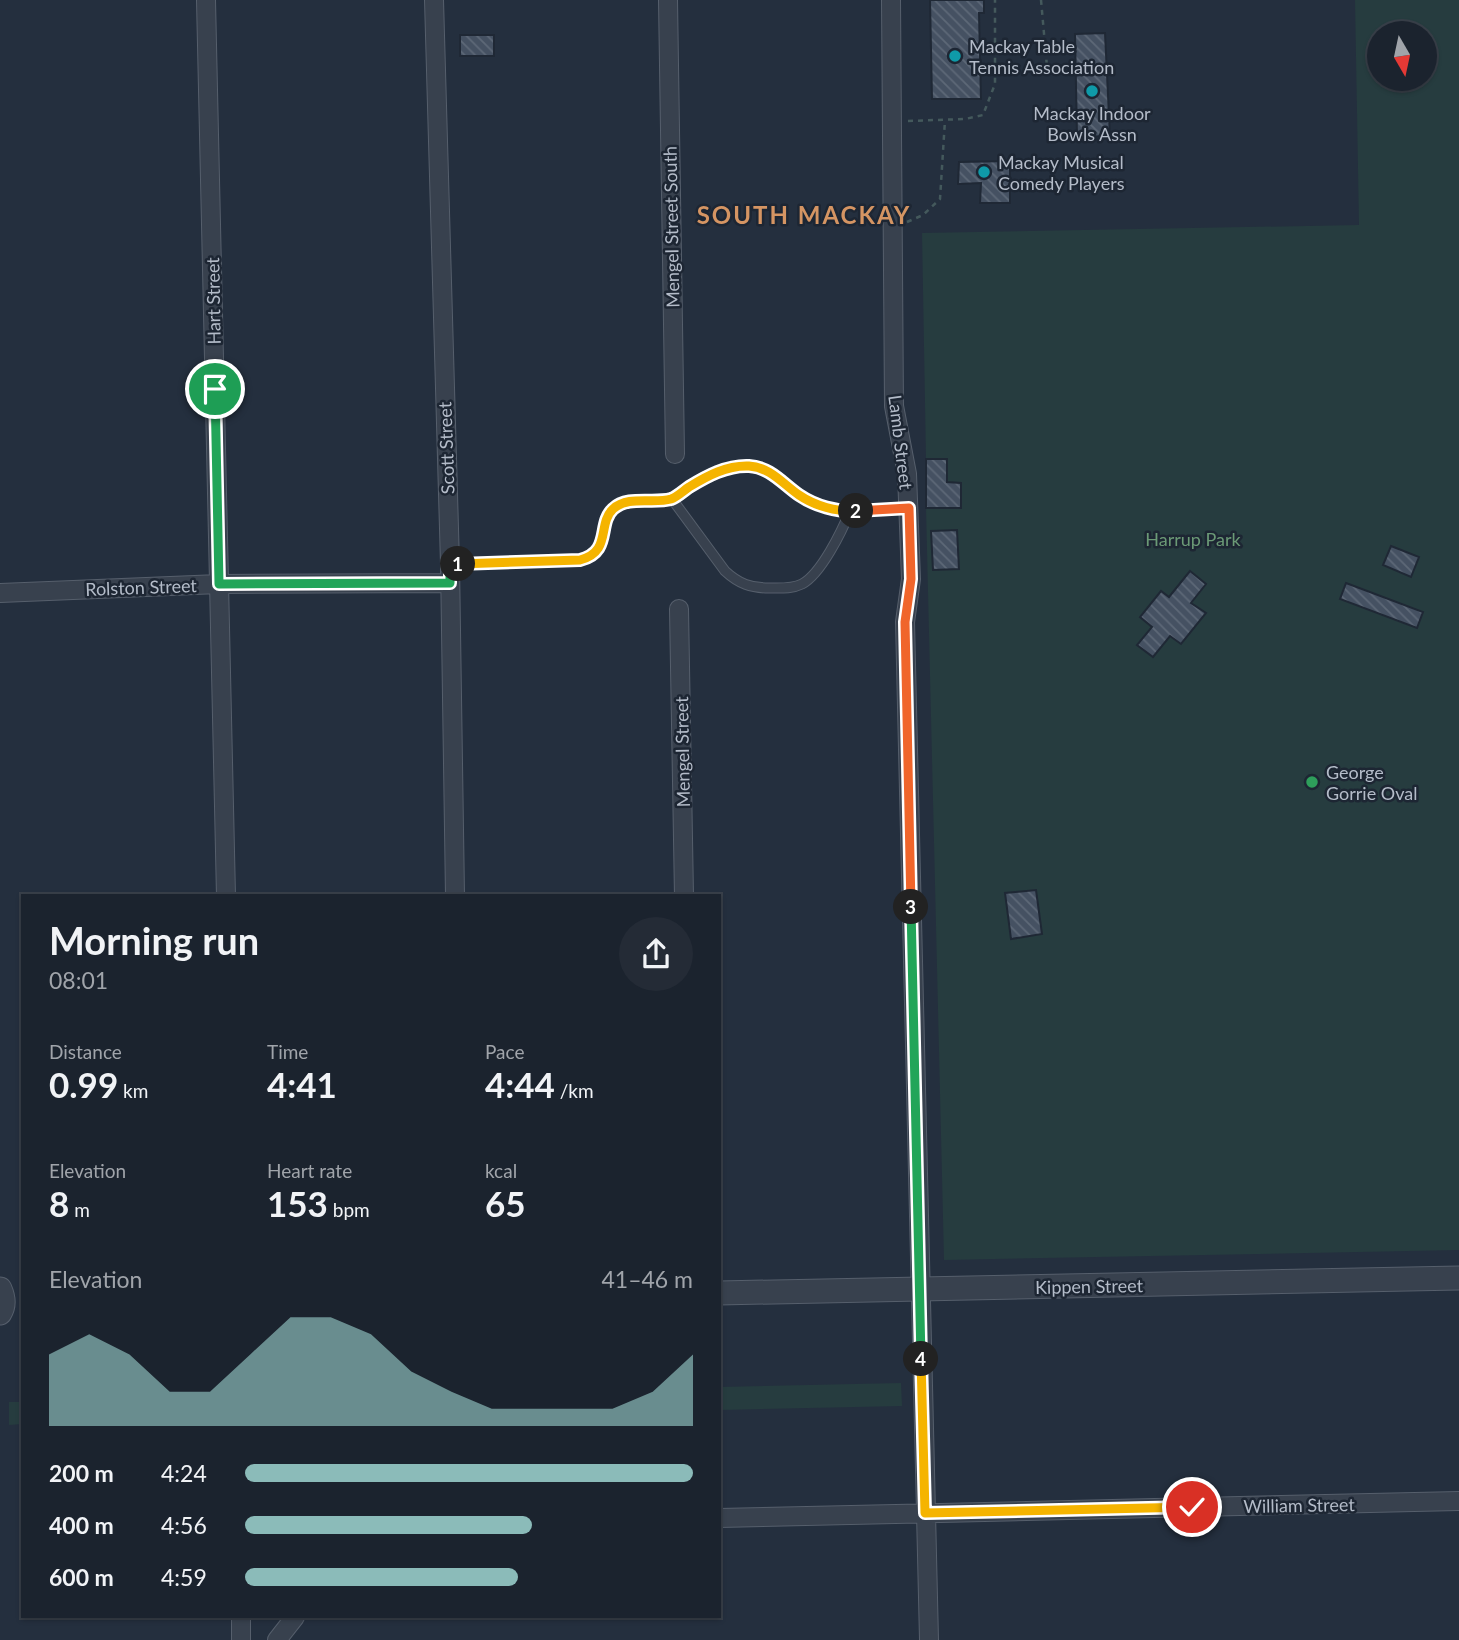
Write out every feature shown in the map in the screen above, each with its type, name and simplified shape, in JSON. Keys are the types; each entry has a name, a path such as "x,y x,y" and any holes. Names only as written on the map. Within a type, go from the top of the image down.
{"street":[{"name":"Hart Street","path":"206,0 226,894"},
{"name":"Scott Street","path":"434,0 450,564 454,894"},
{"name":"Mengel Street South","path":"668,0 675,454"},
{"name":"Lamb Street","path":"891,0 894,406 906,463 911,579 905,622 929,1640"},
{"name":"Rolston Street","path":"0,593 219,584 450,583"},
{"name":"Mengel Street","path":"679,609 684,894"},
{"name":"Kippen Street","path":"721,1293 1459,1278"},
{"name":"William Street","path":"721,1518 1459,1501"},
{"path":"241,1618 241,1640"},
{"path":"277,1640 294,1618"}],"lane":[{"path":"450,564 590,558 597,550 614,508 633,502 672,499 704,478 726,468 749,466 764,469 801,496 831,509 850,511 909,508"},
{"path":"672,499 725,571 735,580 754,588 792,587 811,577 836,542 850,511"}],"path":[{"path":"891,121 965,119 983,115 995,84 995,0"},
{"path":"1041,0 1047,67"},
{"path":"892,228 923,215 940,199 945,120"}],"green space":[{"name":"Harrup Park","path":"1355,0 1459,0 1459,1250 944,1260 922,233 1359,225"},
{"path":"901,1383 902,1406 721,1410 721,1387"},
{"path":"9,1402 21,1402 21,1424 9,1425"}],"building":[{"name":"Mackay Table Tennis Association","path":"930,0 984,0 984,13 979,13 981,99 932,99"},
{"name":"Mackay Indoor Bowls Assn","path":"1105,33 1110,136 1077,137 1075,34"},
{"path":"460,35 494,35 494,56 460,56"},
{"name":"Mackay Musical Comedy Players","path":"1010,161 1010,203 980,203 981,183 958,184 959,162"},
{"path":"926,459 947,459 947,482 961,483 961,508 926,508"},
{"path":"957,530 959,569 933,570 931,531"},
{"path":"1391,546 1419,557 1411,577 1383,565"},
{"path":"1190,571 1206,584 1191,603 1206,613 1181,644 1170,636 1153,657 1137,645 1152,627 1140,617 1161,591 1169,597"},
{"path":"1346,583 1423,612 1417,628 1340,599"},
{"path":"1036,890 1042,934 1011,939 1005,893"}],"place":[{"name":"Mackay Table Tennis Association","path":"955,56"},
{"name":"Mackay Indoor Bowls Assn","path":"1092,91"},
{"name":"Mackay Musical Comedy Players","path":"984,172"},
{"name":"George Gorrie Oval","path":"1312,782"}],"district":[{"name":"SOUTH MACKAY","path":"804,214"}],"route":[{"path":"215,389 219,584 450,583 450,564 590,558 601,542 614,508 633,502 672,499 704,478 726,468 749,466 764,469 801,496 831,509 850,511 909,508 911,579 905,622 925,1513 1192,1507"}]}
